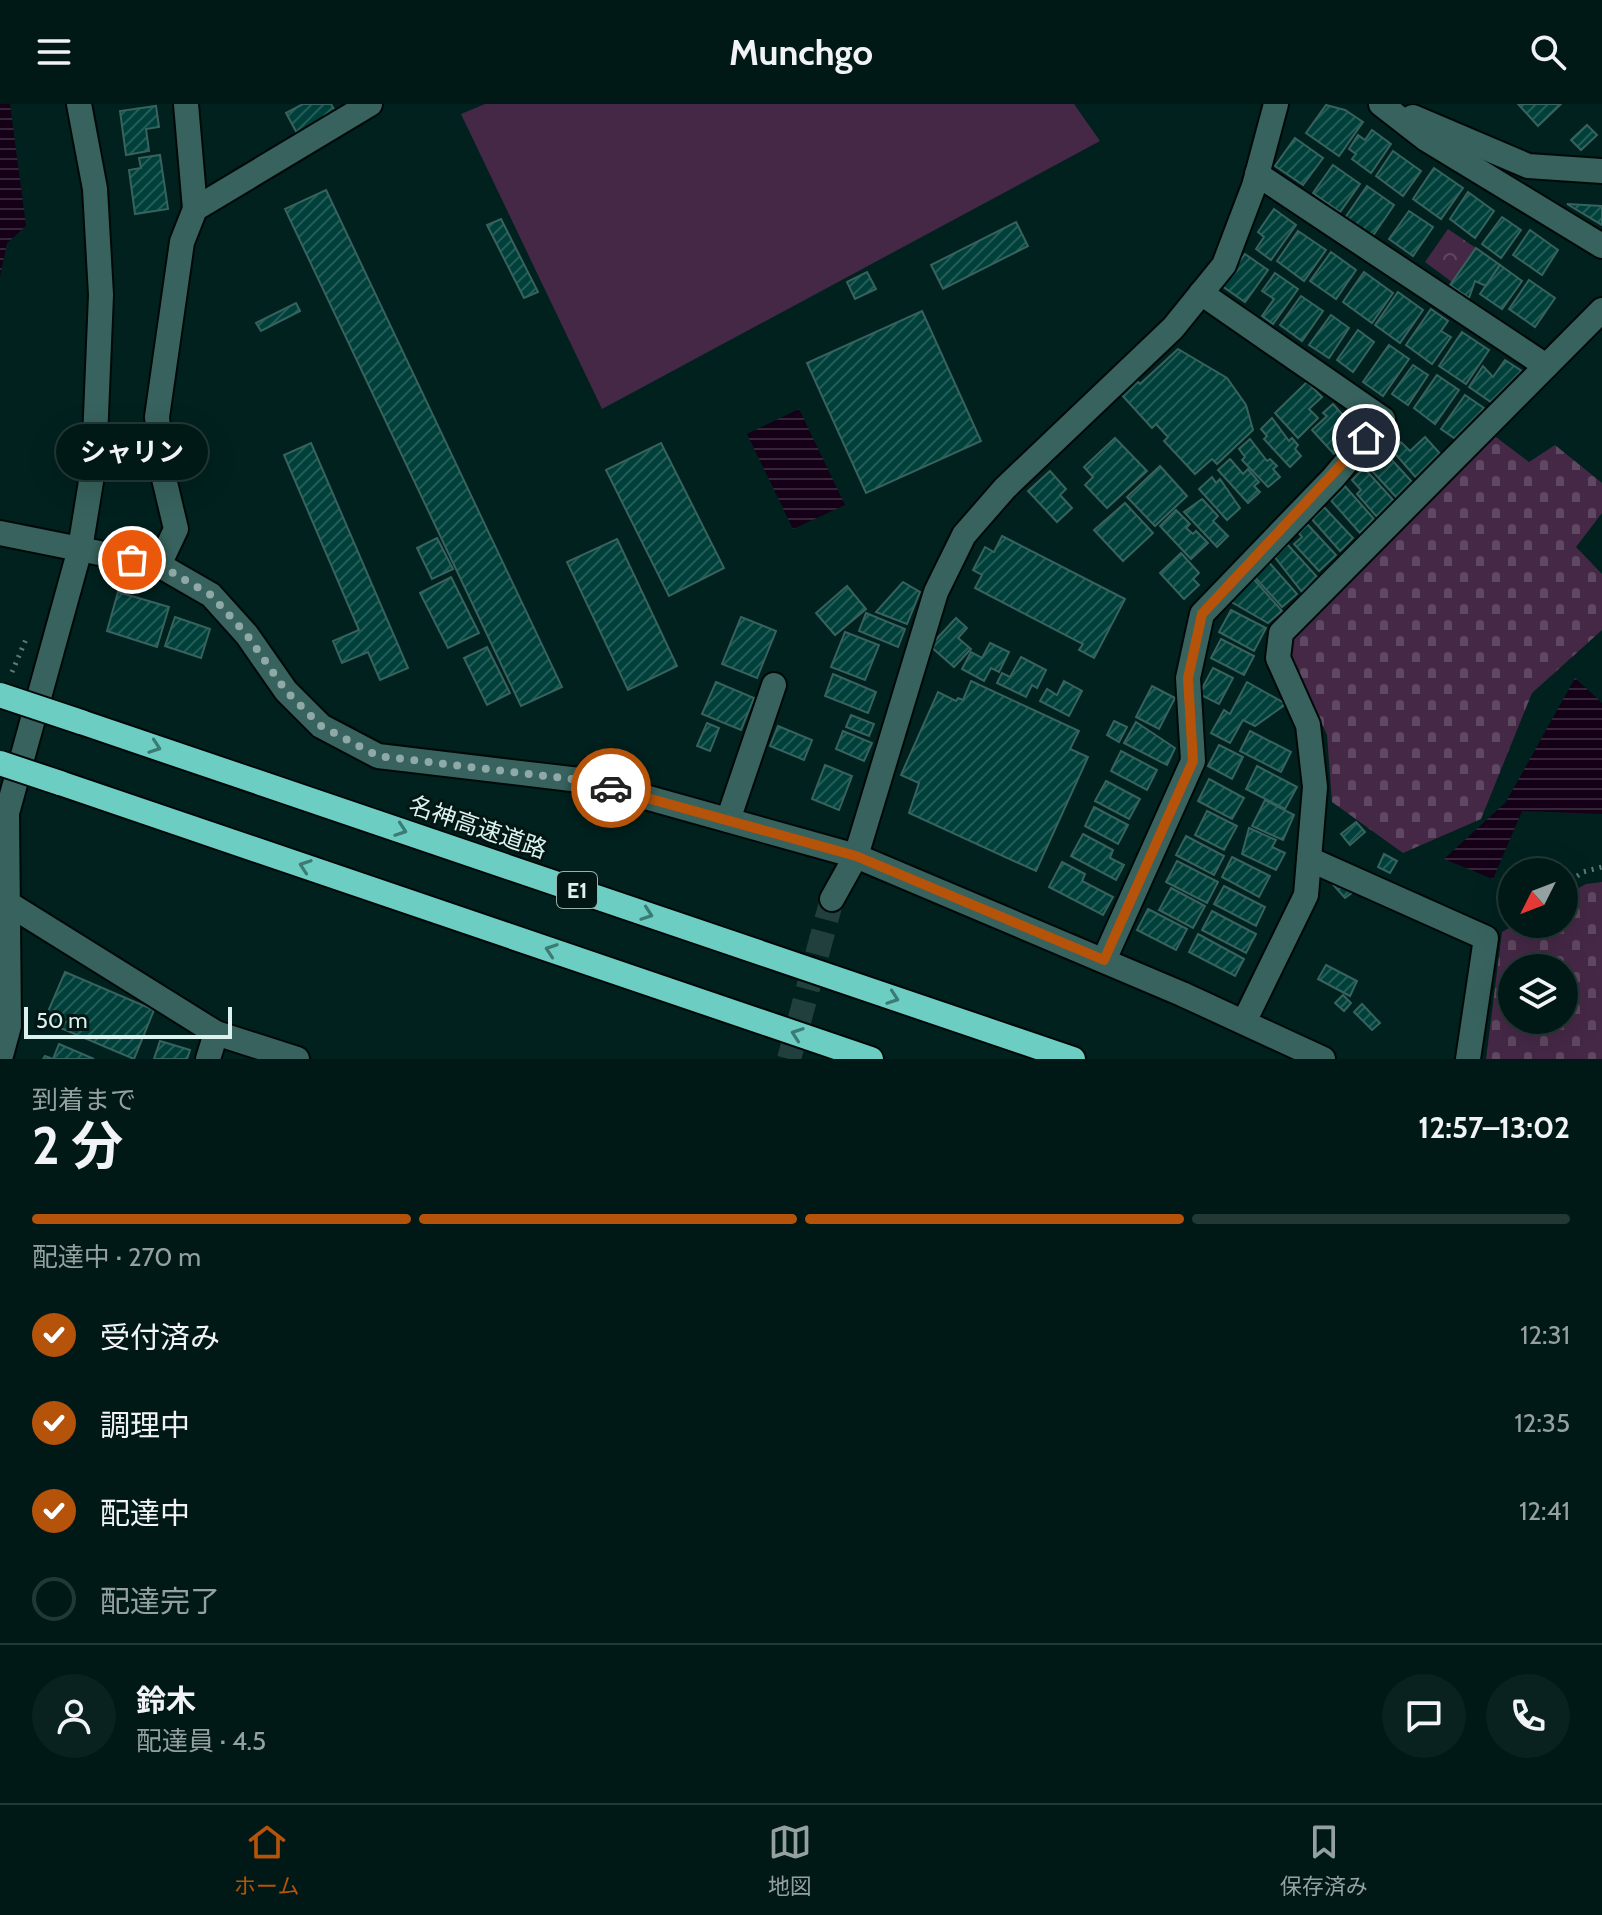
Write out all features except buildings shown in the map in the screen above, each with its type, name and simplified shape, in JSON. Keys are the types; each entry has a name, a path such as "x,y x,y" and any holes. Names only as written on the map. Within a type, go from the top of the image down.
{"highway":[{"name":"名神高速道路","path":"0,695 1073,1059"},
{"path":"0,763 871,1059"}],"street":[{"path":"0,1059 9,1026 7,813 80,549 94,463 101,295 95,189 79,104"},
{"path":"159,565 176,529 162,470 157,417 182,242 195,209 186,104"},
{"path":"195,209 370,104"},
{"path":"832,899 856,856 936,592 964,535 1005,488 1173,328 1224,265 1257,174 1276,104"},
{"path":"1381,104 1528,166 1602,171"},
{"path":"1381,104 1426,139 1602,246"},
{"path":"1257,174 1546,366"},
{"path":"1104,960 1193,761 1188,678 1202,614 1333,478 1383,419 1201,293"},
{"path":"1244,1022 1306,895 1315,787 1308,725 1278,658 1281,633 1602,310"},
{"path":"0,533 159,565 211,595 247,635 286,691 321,726 378,756 588,781 856,856 1104,960 1323,1059"},
{"path":"728,820 774,685"},
{"path":"1309,859 1486,938 1468,1059"},
{"path":"9,904 216,1033 297,1059"},
{"path":"208,1059 216,1033"}],"path":[{"path":"1578,875 1602,867"}],"green space":[{"path":"485,104 1074,104 1100,141 602,409 461,114"},
{"path":"1448,229 1476,248 1452,282 1425,262"},
{"path":"1488,431 1529,462 1555,445 1602,483 1602,513 1576,547 1602,574 1602,630 1532,693 1481,819 1403,853 1332,802 1327,735 1284,642"},
{"path":"1602,882 1602,1059 1486,1059 1498,964 1498,1034 1578,1034 1578,954 1499,954 1501,938 1578,938 1578,888"}],"shaded area":[{"path":"0,104 10,104 26,226 7,243 0,276"},
{"path":"799,409 845,505 793,529 747,434"},
{"path":"1575,678 1602,703 1602,814 1522,811 1502,858 1498,858 1493,879 1444,859 1506,802"}],"tunnel":[{"path":"789,1059 832,899"}],"way so far":[{"path":"132,560 159,565 211,595 247,635 286,691 321,726 378,756 588,781 611,788"}],"place":[{"name":"シャリン","path":"132,560"}],"route":[{"path":"611,788 856,856 1104,960 1193,761 1188,678 1202,614 1333,478 1366,438"}]}
